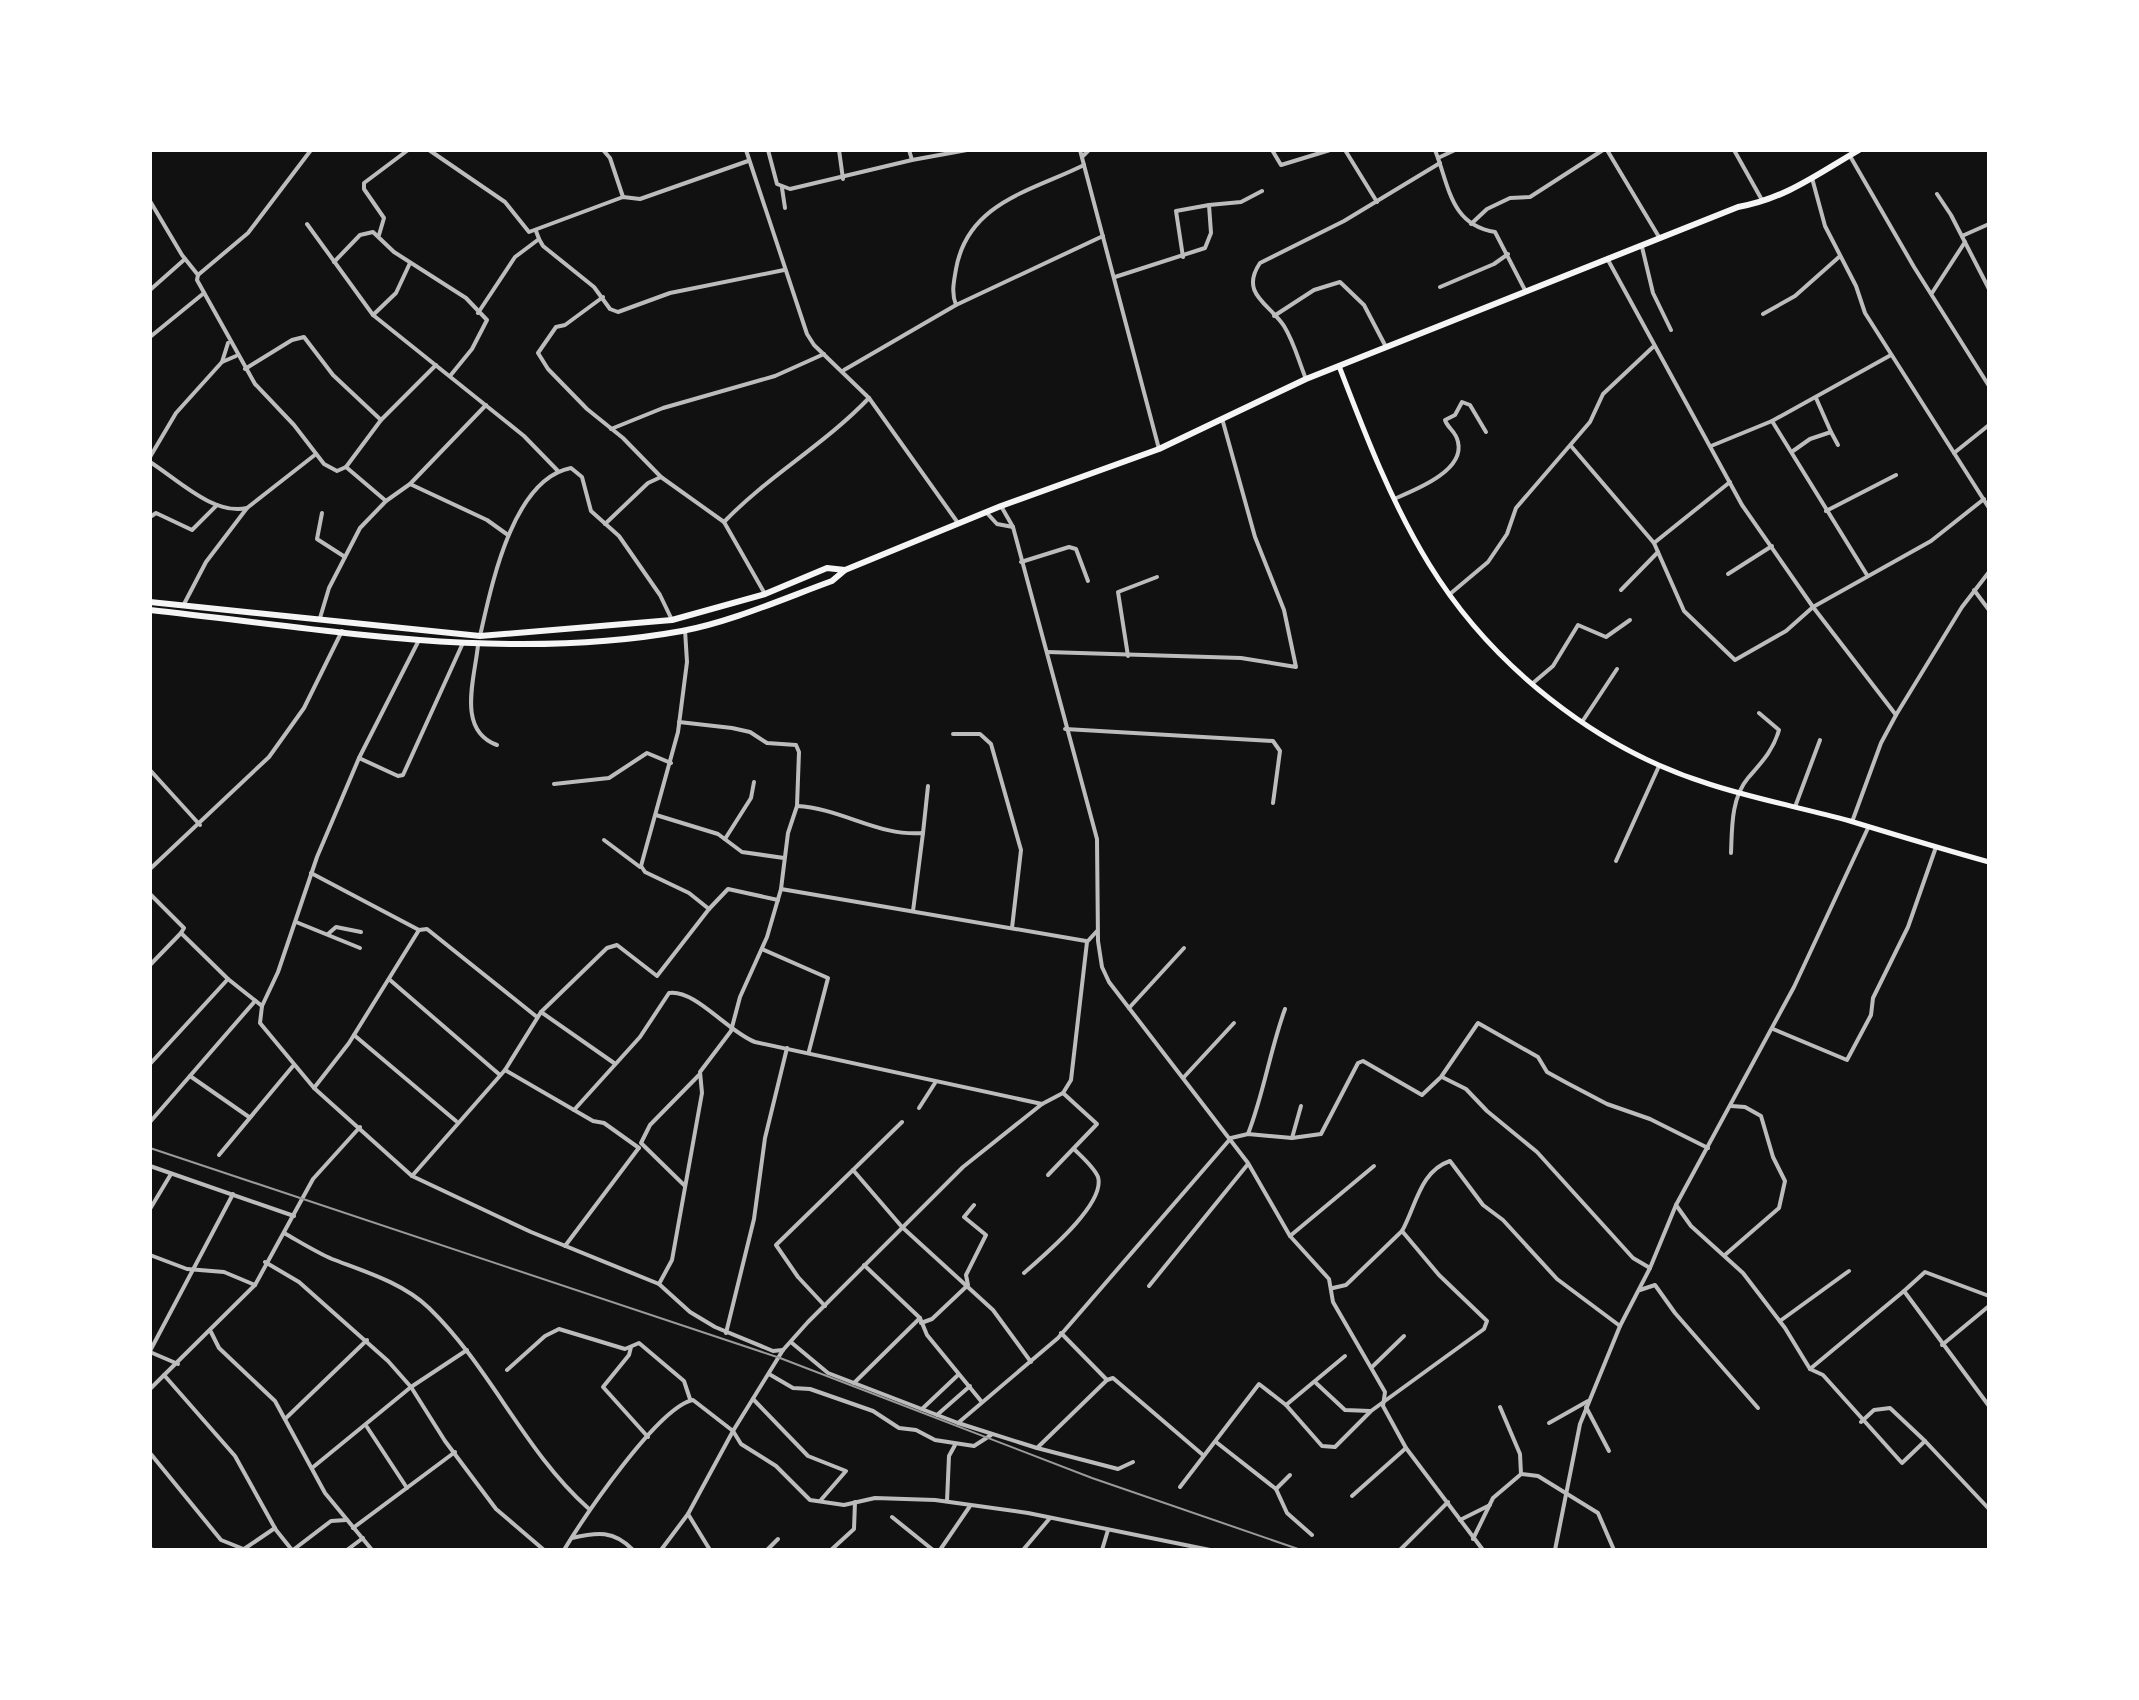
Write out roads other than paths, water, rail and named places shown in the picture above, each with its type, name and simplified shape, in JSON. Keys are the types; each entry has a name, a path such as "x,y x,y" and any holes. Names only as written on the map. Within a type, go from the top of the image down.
{"highway":[{"path":"150,610 462,645 588,642 685,630 832,581 845,570 958,523 1159,449 1223,422 1306,379 1738,207 1763,202 1859,150"},
{"path":"150,602 480,636 672,620 765,594 827,568 845,570"}],"main road":[{"path":"1339,366 1394,499 1430,566 1483,634 1533,683 1582,722 1629,750 1708,784 1989,862"}],"street":[{"path":"198,275 248,233 311,150"},
{"path":"379,235 384,218 364,189 364,183 408,150"},
{"path":"429,150 505,202 529,232 529,244"},
{"path":"603,150 610,158 623,197"},
{"path":"746,150 803,325 814,345 844,370 869,398 958,523"},
{"path":"768,150 777,184 782,188 785,208"},
{"path":"839,150 843,179"},
{"path":"909,150 912,160"},
{"path":"782,188 843,179 912,160 967,150"},
{"path":"1080,150 1159,449"},
{"path":"1082,157 1089,150"},
{"path":"1272,150 1281,165 1330,150"},
{"path":"1345,150 1377,202"},
{"path":"1435,150 1453,204 1471,224 1495,232 1526,292"},
{"path":"1306,379 1284,324 1255,296 1252,281 1260,263 1377,202 1455,150"},
{"path":"1471,224 1487,209 1504,200 1535,194 1580,162 1605,150 1661,240"},
{"path":"1734,150 1763,202"},
{"path":"1850,155 1989,386"},
{"path":"529,232 623,197 640,199 748,161"},
{"path":"956,305 953,296 957,264 976,224 1004,200 1084,165"},
{"path":"1812,178 1820,211 1839,257 1856,286 1865,313 1989,508"},
{"path":"1183,257 1176,211 1241,202 1262,191"},
{"path":"1937,194 1989,289"},
{"path":"150,202 198,275 236,356 324,464 337,471 346,467 381,420 436,365"},
{"path":"1115,277 1183,257 1209,244 1209,205"},
{"path":"307,224 373,315 524,436 558,471"},
{"path":"1962,236 1989,224"},
{"path":"334,262 368,231 379,235 394,252 466,298 487,320 450,376"},
{"path":"536,231 543,246 603,297 610,309 627,311 670,293 784,270"},
{"path":"844,370 956,305 1103,236"},
{"path":"478,313 515,257 539,239"},
{"path":"1932,293 1965,242"},
{"path":"1642,247 1653,293 1671,330"},
{"path":"1440,287 1494,264 1508,254"},
{"path":"1763,314 1802,290 1839,257"},
{"path":"150,290 185,259"},
{"path":"1608,260 1653,347 1730,482 1813,607 1896,715"},
{"path":"373,315 396,293 410,262"},
{"path":"1274,316 1314,290 1340,282 1364,305 1386,347"},
{"path":"150,337 205,293"},
{"path":"603,297 565,325 556,327 538,353 548,369 661,477 724,522 765,594"},
{"path":"245,369 283,344 304,337 333,375 381,420"},
{"path":"229,340 222,362 176,413 150,459 217,505 234,511 247,508"},
{"path":"1450,594 1488,562 1507,534 1516,508 1590,422 1603,394 1653,347"},
{"path":"611,429 663,408 775,376 824,354"},
{"path":"1711,446 1772,421 1891,355"},
{"path":"222,362 236,356"},
{"path":"724,522 754,491 827,439 869,398"},
{"path":"1816,398 1838,445"},
{"path":"1394,499 1423,486 1454,462 1459,454 1459,442 1445,420 1455,415 1462,402 1470,405 1486,432"},
{"path":"320,618 329,588 360,528 386,501 410,484 486,405"},
{"path":"1772,421 1867,575"},
{"path":"1047,652 1241,658 1296,667 1293,639 1255,537 1223,422"},
{"path":"1954,453 1989,425"},
{"path":"1793,451 1810,439 1831,432"},
{"path":"1571,446 1654,543 1684,611 1731,659 1741,659 1786,631 1813,607 1931,541 1984,499"},
{"path":"183,606 206,562 247,508 316,454"},
{"path":"346,467 386,501"},
{"path":"480,636 508,535 537,491 558,471 571,468 582,477 591,511 619,536 644,570 672,620"},
{"path":"1826,511 1896,475"},
{"path":"605,524 648,483 661,477"},
{"path":"1654,543 1730,482"},
{"path":"410,484 487,520 508,535"},
{"path":"150,517 156,513 192,530 217,505"},
{"path":"1001,506 1013,527 1097,839 1097,931 1102,967 1129,1008 1231,1138 1290,1236 1318,1263 1333,1288 1333,1302 1385,1392 1383,1406 1406,1448 1483,1550"},
{"path":"986,512 997,524 1013,527"},
{"path":"322,513 317,539 345,557"},
{"path":"1728,574 1772,546"},
{"path":"1021,562 1069,547 1076,549 1088,581"},
{"path":"1621,590 1658,552"},
{"path":"1852,822 1876,757 1896,715 1974,590 1989,572"},
{"path":"1128,656 1117,593 1122,588 1157,577"},
{"path":"1974,590 1989,610"},
{"path":"1533,683 1553,666 1578,625 1606,637 1630,620"},
{"path":"642,868 679,722 687,662 685,630"},
{"path":"150,869 269,757 292,728 342,631"},
{"path":"419,639 359,758 311,873 296,922 262,1006 260,1023 314,1088 412,1176 565,1246 659,1284 690,1312 726,1333 773,1351 783,1350"},
{"path":"359,758 398,776 403,775 462,645"},
{"path":"478,645 470,714 484,740 497,745"},
{"path":"1582,722 1617,669"},
{"path":"1731,853 1734,812 1740,792 1748,778 1764,763 1778,735 1778,727 1759,713"},
{"path":"565,1246 640,1146 650,1125 699,1074 731,1031 740,997 762,949 781,889 784,858 797,806 798,746 767,743 750,732 732,728 679,722"},
{"path":"1065,729 1273,741 1280,751 1273,803"},
{"path":"953,734 980,734 991,744 1021,850 1012,928"},
{"path":"1795,807 1820,740"},
{"path":"554,784 609,778 647,753 671,763"},
{"path":"1616,861 1660,763"},
{"path":"150,770 200,825"},
{"path":"725,839 751,798 754,782"},
{"path":"913,911 928,786"},
{"path":"797,806 830,810 895,833 923,833"},
{"path":"656,815 725,839 742,852 784,858"},
{"path":"1555,1550 1565,1492 1586,1407 1620,1326 1650,1268 1676,1205 1773,1029 1868,828"},
{"path":"604,840 642,868 689,893 709,909"},
{"path":"1773,1029 1847,1060 1871,1015 1873,998 1908,927 1936,847"},
{"path":"311,873 419,930 427,929 537,1017"},
{"path":"412,1176 503,1072 541,1012 614,944 657,976 728,889 778,900"},
{"path":"781,889 1087,942"},
{"path":"150,894 184,928 150,965"},
{"path":"296,922 360,948"},
{"path":"328,934 336,927 361,932"},
{"path":"314,1088 354,1035 419,930"},
{"path":"661,1550 688,1514 733,1431 783,1350 963,1167 1042,1104 1063,1093 1071,1080 1087,942 1097,931"},
{"path":"181,933 228,979 262,1006"},
{"path":"1129,1008 1184,948"},
{"path":"762,949 828,978 809,1051"},
{"path":"150,1064 228,979"},
{"path":"389,979 503,1072 604,1123 640,1146 684,1185"},
{"path":"574,1110 640,1037 669,993 682,993 690,997 731,1031 755,1042 809,1051 1042,1104"},
{"path":"150,1122 255,1001"},
{"path":"1248,1134 1261,1101 1270,1051 1285,1009"},
{"path":"541,1012 614,1063"},
{"path":"1184,1077 1234,1023"},
{"path":"958,1423 1061,1333 1231,1138 1248,1134 1292,1138 1321,1134 1358,1063 1371,1064 1422,1095 1441,1077 1478,1023 1538,1057 1547,1072 1567,1083 1626,1114 1650,1119 1708,1148"},
{"path":"354,1035 457,1122"},
{"path":"726,1333 754,1219 765,1138 787,1048"},
{"path":"219,1155 293,1066"},
{"path":"659,1284 672,1260 702,1093 699,1074"},
{"path":"190,1076 206,1091 249,1117"},
{"path":"1441,1077 1466,1089 1487,1111 1527,1142 1633,1258 1650,1268"},
{"path":"919,1108 936,1082"},
{"path":"1048,1175 1097,1124 1063,1093"},
{"path":"1292,1138 1301,1106"},
{"path":"1726,1254 1779,1208 1785,1181 1773,1157 1767,1127 1761,1116 1745,1107 1731,1106"},
{"path":"825,1306 798,1277 776,1245 902,1122"},
{"path":"150,1389 211,1332 255,1285 313,1179 360,1127"},
{"path":"1024,1273 1086,1212 1100,1189 1097,1175 1074,1149"},
{"path":"1333,1288 1346,1285 1402,1231 1424,1182 1434,1170 1450,1161 1483,1205 1503,1220 1557,1279 1620,1326"},
{"path":"1149,1286 1248,1163"},
{"path":"150,1166 294,1216"},
{"path":"1290,1236 1374,1166"},
{"path":"853,1170 902,1227 993,1310 1031,1362"},
{"path":"150,1209 172,1173"},
{"path":"178,1364 150,1352 233,1194"},
{"path":"968,1285 966,1275 986,1235 964,1217 974,1205"},
{"path":"1676,1205 1691,1226 1726,1254 1780,1321 1810,1369 1823,1375 1861,1422 1902,1463 1925,1441"},
{"path":"1180,1487 1259,1384 1286,1405 1327,1449 1335,1447 1371,1411 1383,1406 1484,1329 1487,1321 1439,1275 1402,1231"},
{"path":"284,1233 406,1291 429,1308 467,1350 544,1460 588,1508"},
{"path":"150,1255 193,1270 224,1272 255,1285"},
{"path":"265,1262 299,1282 367,1340 411,1387 496,1509 544,1550"},
{"path":"864,1265 921,1321 981,1401"},
{"path":"1780,1321 1849,1271"},
{"path":"1810,1369 1925,1272 1989,1296"},
{"path":"854,1383 921,1321 932,1319 968,1285"},
{"path":"1639,1290 1655,1285 1675,1313 1758,1408"},
{"path":"1904,1291 1989,1406"},
{"path":"1942,1345 1989,1306"},
{"path":"507,1370 545,1336 559,1329 625,1349 639,1343 684,1381 690,1399 733,1431 741,1444 776,1466 810,1500 844,1505 898,1497 947,1501 1050,1517 1182,1548 1210,1550"},
{"path":"211,1332 219,1348 267,1391 346,1520 372,1550"},
{"path":"1061,1333 1107,1380"},
{"path":"1372,1367 1404,1336"},
{"path":"285,1419 367,1340"},
{"path":"792,1343 828,1373 991,1435 1118,1469 1133,1462"},
{"path":"632,1346 629,1355 603,1387 648,1437"},
{"path":"312,1468 411,1387 467,1350"},
{"path":"1286,1405 1345,1356"},
{"path":"769,1374 793,1388 810,1389 873,1411 899,1428 956,1445 974,1446 991,1435"},
{"path":"922,1409 959,1374"},
{"path":"164,1375 235,1456 275,1528 293,1550 331,1521 346,1520"},
{"path":"1037,1448 1107,1380 1113,1378 1203,1455"},
{"path":"1316,1383 1345,1410 1371,1411"},
{"path":"937,1415 970,1386"},
{"path":"564,1550 588,1508 648,1437 690,1399"},
{"path":"753,1399 808,1456 846,1471 820,1501"},
{"path":"1549,1423 1588,1401"},
{"path":"1460,1520 1490,1504 1521,1474 1520,1454 1500,1407"},
{"path":"1586,1407 1609,1451"},
{"path":"1861,1422 1874,1410 1890,1408 1989,1509"},
{"path":"366,1426 407,1488"},
{"path":"1216,1442 1255,1476 1276,1489 1287,1513 1312,1535"},
{"path":"947,1501 949,1456 956,1445"},
{"path":"1352,1496 1406,1448"},
{"path":"353,1528 455,1452"},
{"path":"150,1453 221,1540 245,1550 275,1528"},
{"path":"1521,1474 1538,1476 1598,1513 1614,1550"},
{"path":"1276,1489 1290,1475"},
{"path":"831,1550 854,1529 855,1502"},
{"path":"1400,1550 1448,1502"},
{"path":"1473,1539 1490,1504"},
{"path":"940,1550 971,1505"},
{"path":"688,1514 710,1550"},
{"path":"892,1517 933,1550"},
{"path":"1023,1550 1050,1517"},
{"path":"1102,1550 1108,1530"},
{"path":"572,1538 602,1532 623,1540 633,1550"},
{"path":"347,1550 363,1538"},
{"path":"767,1550 778,1539"}],"railway":[{"path":"150,1148 780,1358 1092,1478 1301,1550"}]}
